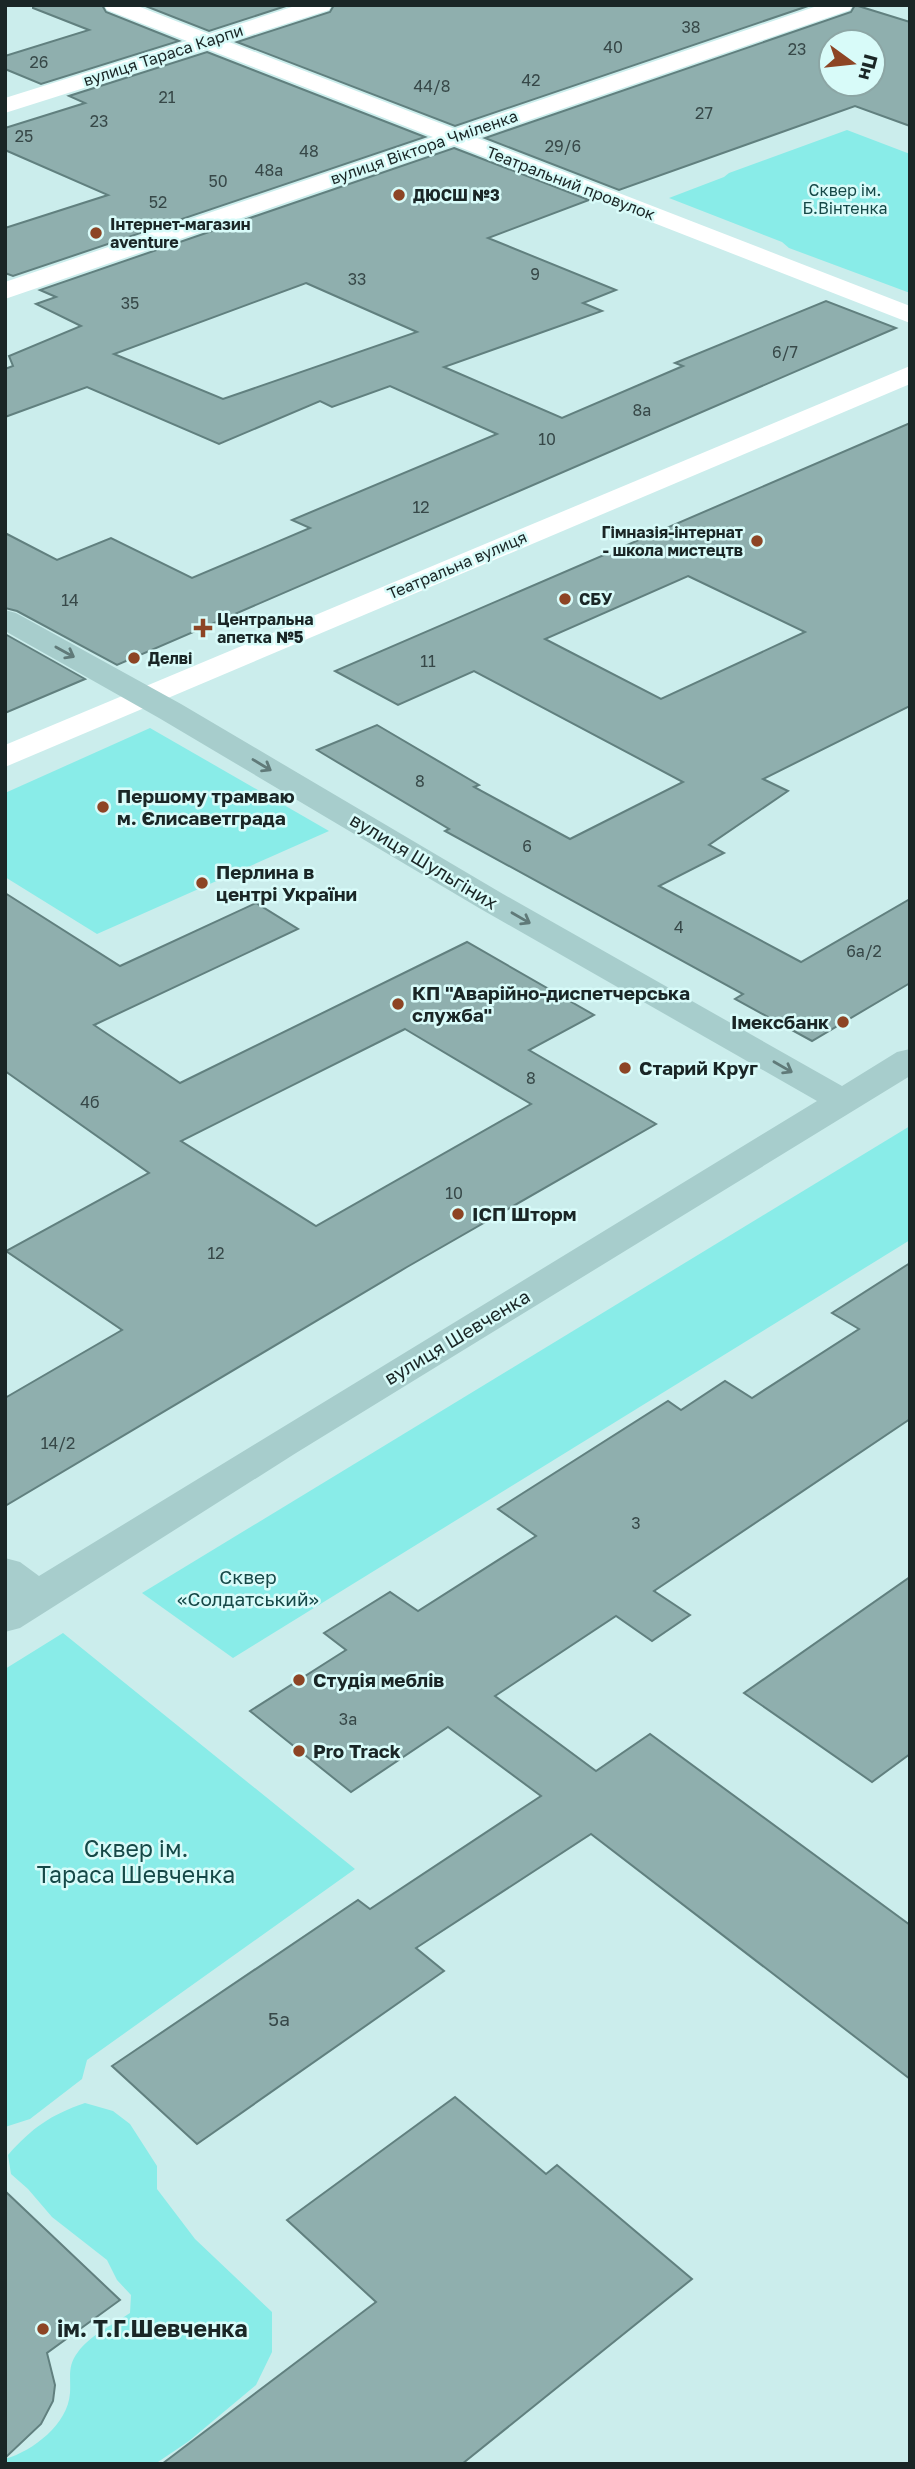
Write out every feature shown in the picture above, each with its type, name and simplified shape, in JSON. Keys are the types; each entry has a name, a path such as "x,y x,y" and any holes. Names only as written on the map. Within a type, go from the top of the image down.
{"street":[{"name":"Театральний провулок","path":"115,5 910,315"},
{"name":"вулиця Тараса Карпи","path":"5,106 321,5"},
{"name":"вулиця Віктора Чміленка","path":"5,290 842,5"},
{"name":"Театральна вулиця","path":"5,757 910,374"},
{"name":"вулиця Шульгіних","path":"5,619 145,697 491,901 843,1101"},
{"name":"вулиця Шевченка","path":"16,1595 281,1444 910,1060"}],"green space":[{"name":"Сквер ім. Б.Вінтенка","path":"847,130 910,154 910,293 789,248 782,242 669,198 729,173"},
{"path":"150,728 329,831 97,934 5,877 5,793"},
{"name":"Сквер «Солдатський»","path":"910,1126 910,1240 233,1658 142,1593"},
{"name":"Сквер ім. Тараса Шевченка","path":"63,1633 355,1869 87,2060 82,2079 30,2119 5,2127 5,1669"},
{"path":"85,2103 113,2111 130,2124 157,2166 157,2189 195,2239 272,2312 272,2352 256,2385 189,2441 155,2464 5,2464 5,2459 27,2450 47,2435 63,2415 70,2393 72,2362 83,2346 130,2313 131,2295 117,2280 107,2260 52,2217 11,2174 8,2155 25,2137 42,2123"}],"building":[{"path":"33,5 102,5 106,12 179,41 41,84 5,69 5,56 89,30 33,8"},
{"path":"143,5 289,5 209,31"},
{"path":"334,5 811,5 455,126 237,42 330,12"},
{"path":"855,5 910,22 910,126 855,106 619,190 485,138 851,12"},
{"path":"207,52 425,137 13,276 5,273 5,228 108,195 5,150 5,128 85,103 69,96"},
{"path":"454,148 589,200 488,238 616,290 583,303 602,311 444,367 562,418 683,366 675,363 826,301 896,328 117,665 17,611 5,608 5,533 57,560 111,538 192,578 310,528 292,520 497,434 390,386 332,407 320,401 219,444 87,387 5,417 5,369 13,366 9,356 81,326 36,304 56,297 40,290","holes":["306,283 417,332 223,399 114,354"]},
{"path":"910,423 910,706 763,779 788,791 709,845 724,853 659,886 801,962 910,899 910,983 812,1041 735,999 743,994 445,831 449,829 317,750 377,725 479,785 474,787 570,839 683,782 474,671 398,705 335,671","holes":["688,576 805,632 661,699 545,639"]},
{"path":"5,634 85,679 5,713"},
{"path":"5,893 120,966 256,903 298,929 94,1025 180,1083 467,942 594,1015 529,1050 656,1124 407,1267 5,1506 5,1398 122,1330 6,1251 149,1173 5,1071","holes":["405,1029 531,1104 316,1226 181,1141"]},
{"path":"910,1263 910,1419 654,1591 690,1615 652,1641 616,1616 495,1696 596,1771 650,1734 910,1925 910,2079 591,1834 416,1948 444,1971 197,2144 112,2066 358,1900 370,1909 541,1796 448,1727 351,1792 250,1711 346,1650 324,1633 390,1592 418,1611 536,1536 498,1509 668,1401 681,1410 725,1381 752,1398 859,1329 832,1313"},
{"path":"910,1577 910,1754 872,1782 744,1693"},
{"path":"455,2097 546,2174 557,2165 692,2279 462,2464 162,2464 376,2302 287,2220"},
{"name":"ім. Т.Г.Шевченка","path":"5,2191 120,2300 47,2353 55,2385 53,2401 41,2424 5,2458"}],"place":[{"name":"ДЮСШ №3","path":"399,195"},
{"name":"Інтернет-магазин aventure","path":"96,233"},
{"name":"Гімназія-інтернат - школа мистецтв","path":"757,541"},
{"name":"СБУ","path":"565,599"},
{"name":"Центральна апетка №5","path":"203,628"},
{"name":"Делві","path":"134,658"},
{"name":"Першому трамваю м. Єлисаветграда","path":"103,807"},
{"name":"Перлина в центрі України","path":"202,883"},
{"name":"КП \"Аварійно-диспетчерська служба\"","path":"398,1004"},
{"name":"Імексбанк","path":"843,1022"},
{"name":"Старий Круг","path":"625,1068"},
{"name":"ІСП Шторм","path":"458,1214"},
{"name":"Студія меблів","path":"299,1680"},
{"name":"Pro Track","path":"299,1751"},
{"name":"ім. Т.Г.Шевченка","path":"43,2329"}]}
